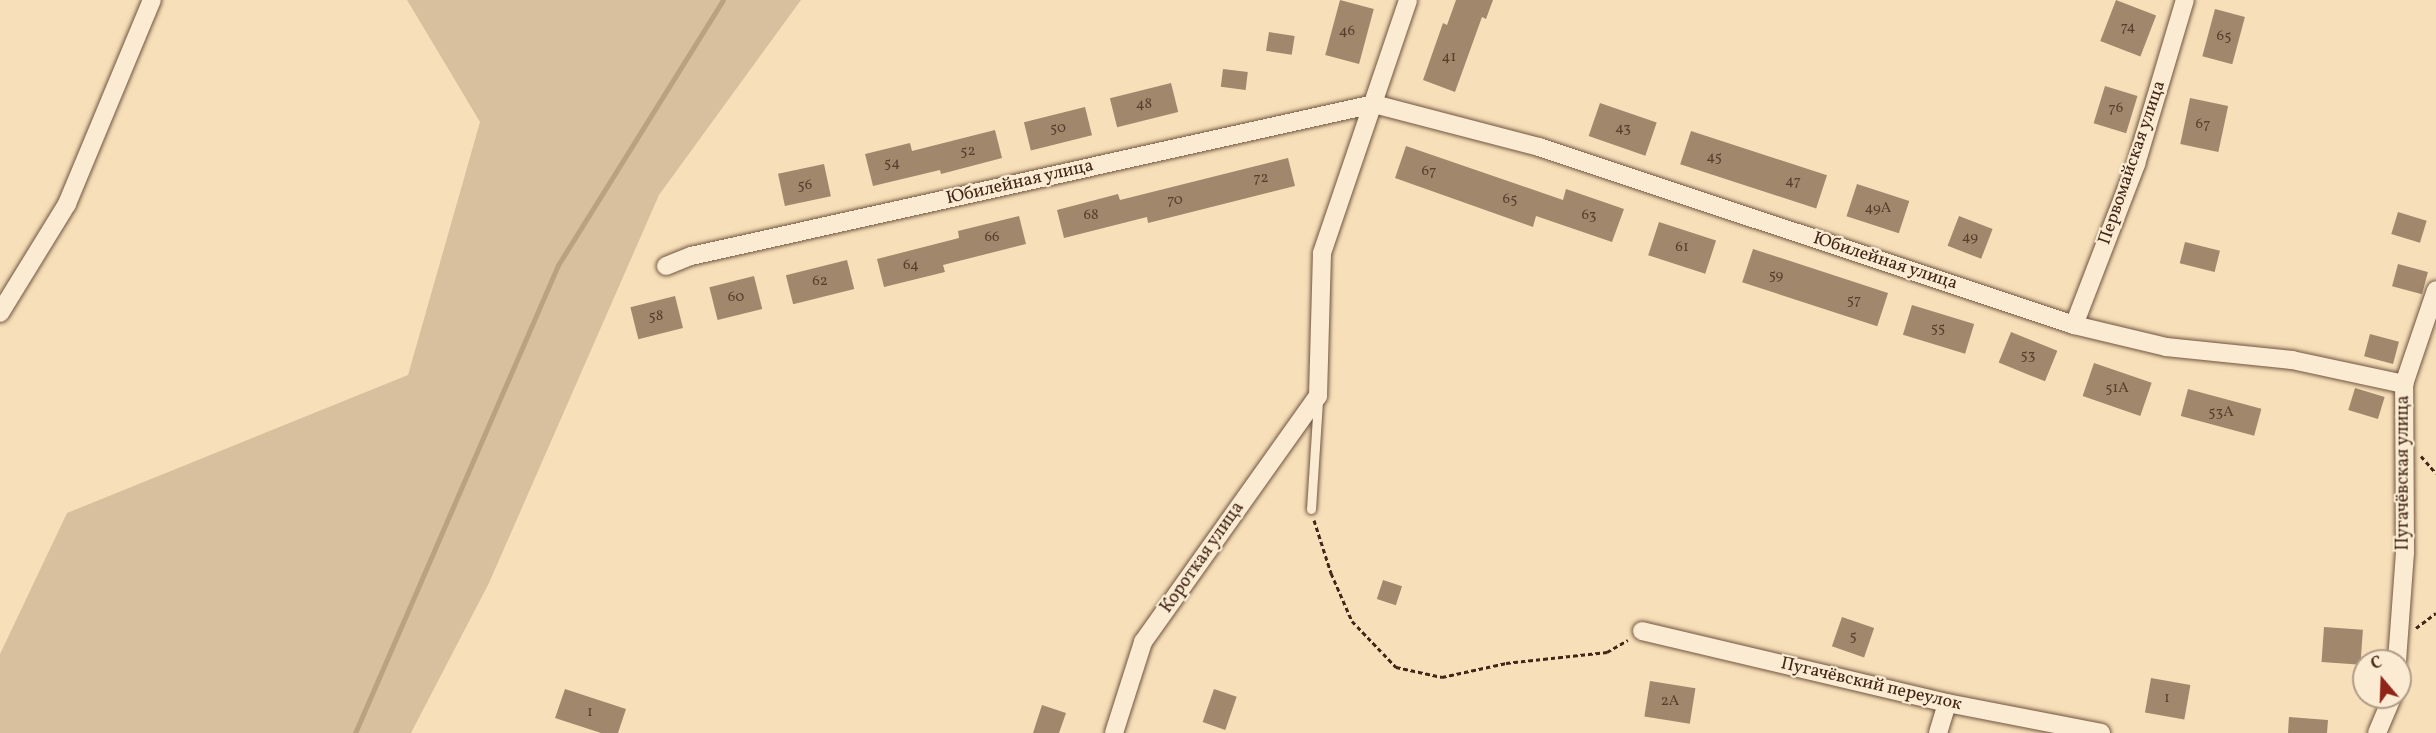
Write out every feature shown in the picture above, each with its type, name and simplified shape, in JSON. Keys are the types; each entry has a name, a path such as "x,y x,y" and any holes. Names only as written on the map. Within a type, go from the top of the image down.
{"street":[{"path":"0,313 67,204 152,0"},
{"path":"1318,396 1322,253 1408,0"},
{"name":"Первомайская улица","path":"2074,325 2136,164 2185,0"},
{"name":"Юбилейная улица","path":"666,266 703,254 1374,104 1539,147 2074,325 2166,347 2292,360 2404,384"},
{"name":"Пугачёвская улица","path":"2398,649 2405,553 2404,384 2436,290"},
{"name":"Короткая улица","path":"1114,733 1143,642 1318,396"},
{"name":"Пугачёвский переулок","path":"1642,631 1947,703 2101,733"},
{"path":"1938,733 1947,703"},
{"path":"2377,733 2387,709"}],"lane":[{"path":"1311,508 1318,396"}],"path":[{"path":"1311,508 1331,573 1352,621 1396,667 1442,677 1506,663 1607,652 1642,631"}],"shaded area":[{"path":"407,0 801,0 659,195 489,583 411,733 0,733 0,654 67,513 408,375 480,122"}],"building":[{"path":"1340,0 1374,9 1359,64 1325,55"},
{"path":"1456,0 1493,0 1486,19 1482,17 1455,92 1423,80 1443,23 1447,25"},
{"path":"2116,0 2156,15 2140,56 2100,41"},
{"path":"2215,9 2245,17 2232,64 2202,56"},
{"path":"1269,32 1295,36 1292,55 1266,51"},
{"path":"1223,69 1248,72 1246,90 1221,87"},
{"path":"1171,83 1178,112 1117,127 1110,98"},
{"path":"2105,86 2138,96 2126,133 2094,123"},
{"path":"2190,98 2228,106 2218,152 2180,144"},
{"path":"1600,103 1657,123 1645,156 1589,136"},
{"path":"1085,107 1092,135 1031,150 1024,122"},
{"path":"995,130 1002,158 941,174 940,170 873,186 865,154 910,143 912,151"},
{"path":"1691,131 1827,175 1816,208 1680,164"},
{"path":"1406,146 1563,200 1566,189 1624,209 1612,242 1536,216 1533,227 1395,178"},
{"path":"1288,158 1295,186 1148,223 1147,217 1064,238 1057,210 1118,194 1120,200"},
{"path":"824,164 831,196 785,206 778,174"},
{"path":"1857,184 1909,201 1899,233 1846,216"},
{"path":"2398,212 2427,221 2420,243 2391,234"},
{"path":"1019,216 1026,244 943,265 945,272 884,287 877,259 959,238 958,231"},
{"path":"1959,216 1993,229 1981,259 1948,246"},
{"path":"1659,222 1716,241 1705,274 1648,255"},
{"path":"2185,242 2220,251 2215,272 2180,263"},
{"path":"1753,249 1888,293 1877,326 1742,282"},
{"path":"847,260 854,289 793,304 786,275"},
{"path":"2398,264 2428,272 2422,294 2392,286"},
{"path":"754,276 762,309 718,320 709,287"},
{"path":"675,296 683,328 638,339 630,307"},
{"path":"1912,305 1974,324 1965,354 1903,335"},
{"path":"2011,332 2057,351 2045,381 1999,363"},
{"path":"2370,334 2399,342 2393,364 2364,356"},
{"path":"2094,363 2152,383 2140,416 2083,396"},
{"path":"2355,388 2385,397 2378,419 2348,410"},
{"path":"2188,389 2261,409 2254,436 2181,416"},
{"path":"1383,580 1402,586 1396,605 1377,599"},
{"path":"1842,617 1874,628 1864,657 1832,646"},
{"path":"2324,627 2363,630 2362,649 2352,649 2352,664 2322,662"},
{"path":"2151,678 2190,685 2184,719 2145,712"},
{"path":"1650,681 1695,688 1690,724 1644,717"},
{"path":"565,689 626,709 618,733 601,733 555,718"},
{"path":"1214,689 1237,697 1225,730 1203,722"},
{"path":"1042,705 1066,713 1059,733 1033,733"},
{"path":"2289,717 2328,720 2327,733 2288,733"}],"waterway":[{"path":"355,733 558,265 723,0"}]}
